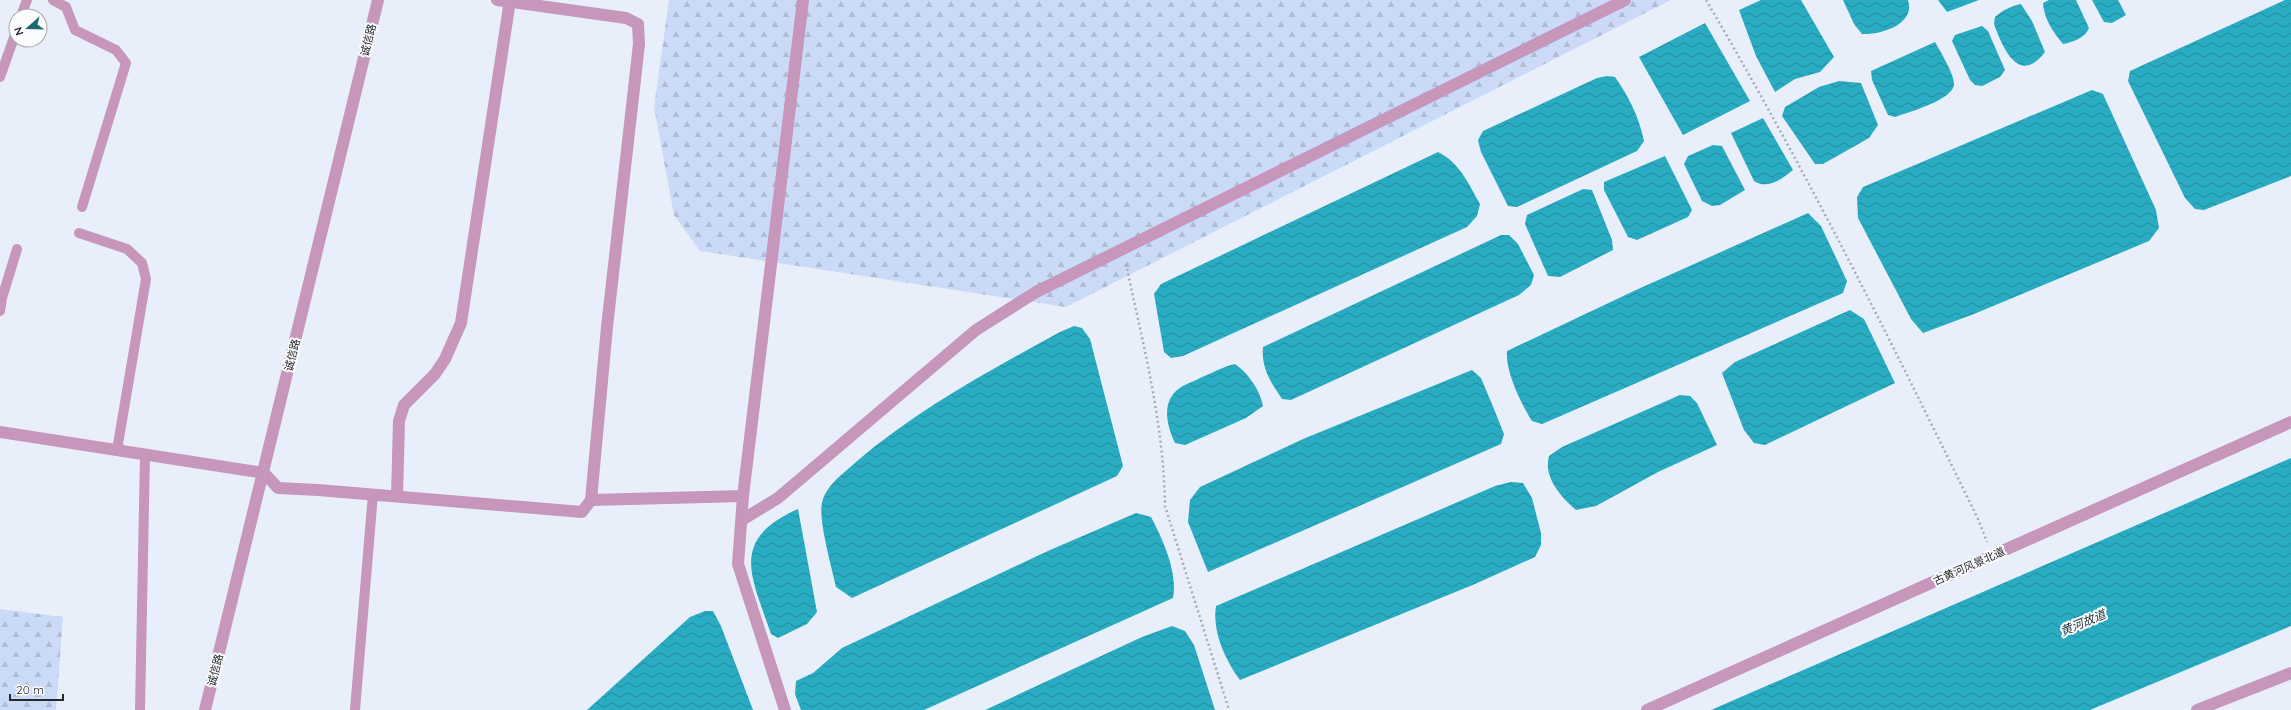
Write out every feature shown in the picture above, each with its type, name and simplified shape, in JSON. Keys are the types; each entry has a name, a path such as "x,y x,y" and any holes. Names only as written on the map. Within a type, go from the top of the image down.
{"street":[{"name":"诚信路","path":"205,710 264,473 378,0"},
{"path":"0,432 264,473 278,488 373,494 582,512 591,500 608,319 639,44 638,24 626,18 497,0"},
{"path":"785,710 738,564 744,496 803,0"},
{"path":"742,520 778,498 976,330 1036,292 1625,0"},
{"path":"397,496 399,421 404,405 435,374 445,359 461,323 510,1"},
{"name":"古黄河风景北道","path":"1647,710 2291,422"},
{"path":"591,500 744,496"},
{"path":"2197,710 2291,673"}],"lane":[{"path":"53,0 68,4 75,30 116,50 126,63 82,207"},
{"path":"0,77 10,48"},
{"path":"79,233 127,249 142,263 146,279 117,450"},
{"path":"0,310 2,298 17,249"},
{"path":"140,710 145,454"},
{"path":"355,710 373,494"}],"path":[{"path":"1706,0 1757,86 1870,298 1978,518 1992,556"},
{"path":"1122,249 1154,394 1164,475 1165,506 1229,710"}],"green space":[{"path":"669,0 1671,0 1066,307 700,251 674,215 654,107"},
{"path":"0,609 63,617 56,710 0,710"}],"water":[{"path":"1761,0 1801,0 1834,57 1820,72 1795,79 1775,92 1756,56 1739,10"},
{"path":"1843,0 1908,0 1909,8 1907,16 1902,22 1895,26 1887,30 1870,34 1862,34 1854,24"},
{"path":"1938,0 1979,0 1947,12"},
{"path":"2049,0 2076,0 2089,28 2082,37 2075,41 2063,44 2047,20 2045,14 2043,3"},
{"path":"2092,0 2118,0 2126,15 2112,23 2104,22"},
{"path":"2285,0 2291,0 2291,176 2204,210 2195,209 2185,198 2128,81 2130,71"},
{"path":"2021,4 2032,21 2045,52 2036,62 2027,65 2020,65 2007,53 1994,24 1995,17 2007,9"},
{"path":"1705,23 1750,101 1683,135 1639,57"},
{"path":"1982,26 1988,31 2005,70 2000,77 1982,86 1975,85 1970,80 1952,41 1955,35"},
{"path":"1935,42 1947,63 1954,81 1954,85 1951,90 1946,96 1919,109 1895,117 1888,115 1872,80 1871,71"},
{"path":"1607,76 1615,77 1625,92 1636,115 1644,141 1637,151 1517,207 1508,206 1481,152 1478,140 1483,131 1597,78"},
{"path":"1839,81 1861,83 1878,125 1869,138 1823,164 1815,164 1782,116 1785,107 1819,87"},
{"path":"2092,90 2103,94 2156,210 2159,228 2149,241 1974,314 1923,333 1911,319 1858,218 1857,197 1863,187"},
{"path":"1763,118 1793,170 1779,180 1769,184 1754,181 1731,133"},
{"path":"1713,145 1722,146 1745,190 1720,205 1712,206 1702,201 1684,164 1688,156"},
{"path":"1438,152 1452,162 1463,174 1480,204 1477,216 1467,227 1183,356 1171,358 1164,352 1154,294 1161,284"},
{"path":"1665,156 1692,210 1688,217 1637,240 1628,237 1604,190 1604,182"},
{"path":"1583,189 1592,190 1612,240 1613,250 1560,277 1548,276 1525,224 1527,215"},
{"path":"1808,213 1821,226 1847,281 1843,293 1542,424 1532,421 1523,406 1511,377 1507,359 1507,351 1636,290"},
{"path":"1501,235 1509,235 1518,244 1534,275 1531,285 1519,295 1291,400 1282,399 1265,368 1263,347"},
{"path":"1850,310 1864,319 1895,383 1765,445 1754,443 1744,430 1722,373 1735,362"},
{"path":"1074,326 1082,328 1090,339 1123,466 1117,476 852,598 836,587 821,511 824,497 831,485 880,443 929,408 1007,361"},
{"path":"1235,364 1253,382 1263,406 1246,418 1185,445 1175,443 1170,431 1167,417 1167,410 1171,397 1184,385 1221,368"},
{"path":"1472,370 1481,378 1504,434 1501,444 1208,572 1188,522 1190,500 1200,487 1303,439"},
{"path":"1680,395 1690,396 1697,403 1717,445 1658,472 1596,506 1576,510 1559,493 1551,479 1548,464 1549,456 1562,447"},
{"name":"黄河故道","path":"2291,458 2291,626 2090,710 1711,710"},
{"path":"1511,482 1523,483 1532,498 1541,533 1541,545 1535,557 1475,584 1240,680 1234,672 1229,664 1218,635 1215,616 1216,606 1495,486"},
{"path":"798,509 817,612 807,624 778,638 771,634 757,595 751,562 754,547 762,534 776,521"},
{"path":"1136,513 1151,517 1165,546 1173,578 1173,598 924,710 801,710 795,694 796,681 813,673 842,648 1050,550"},
{"path":"705,611 713,611 721,626 753,710 587,710 690,617"},
{"path":"1172,626 1185,631 1194,645 1215,710 985,710 1142,637"}]}
